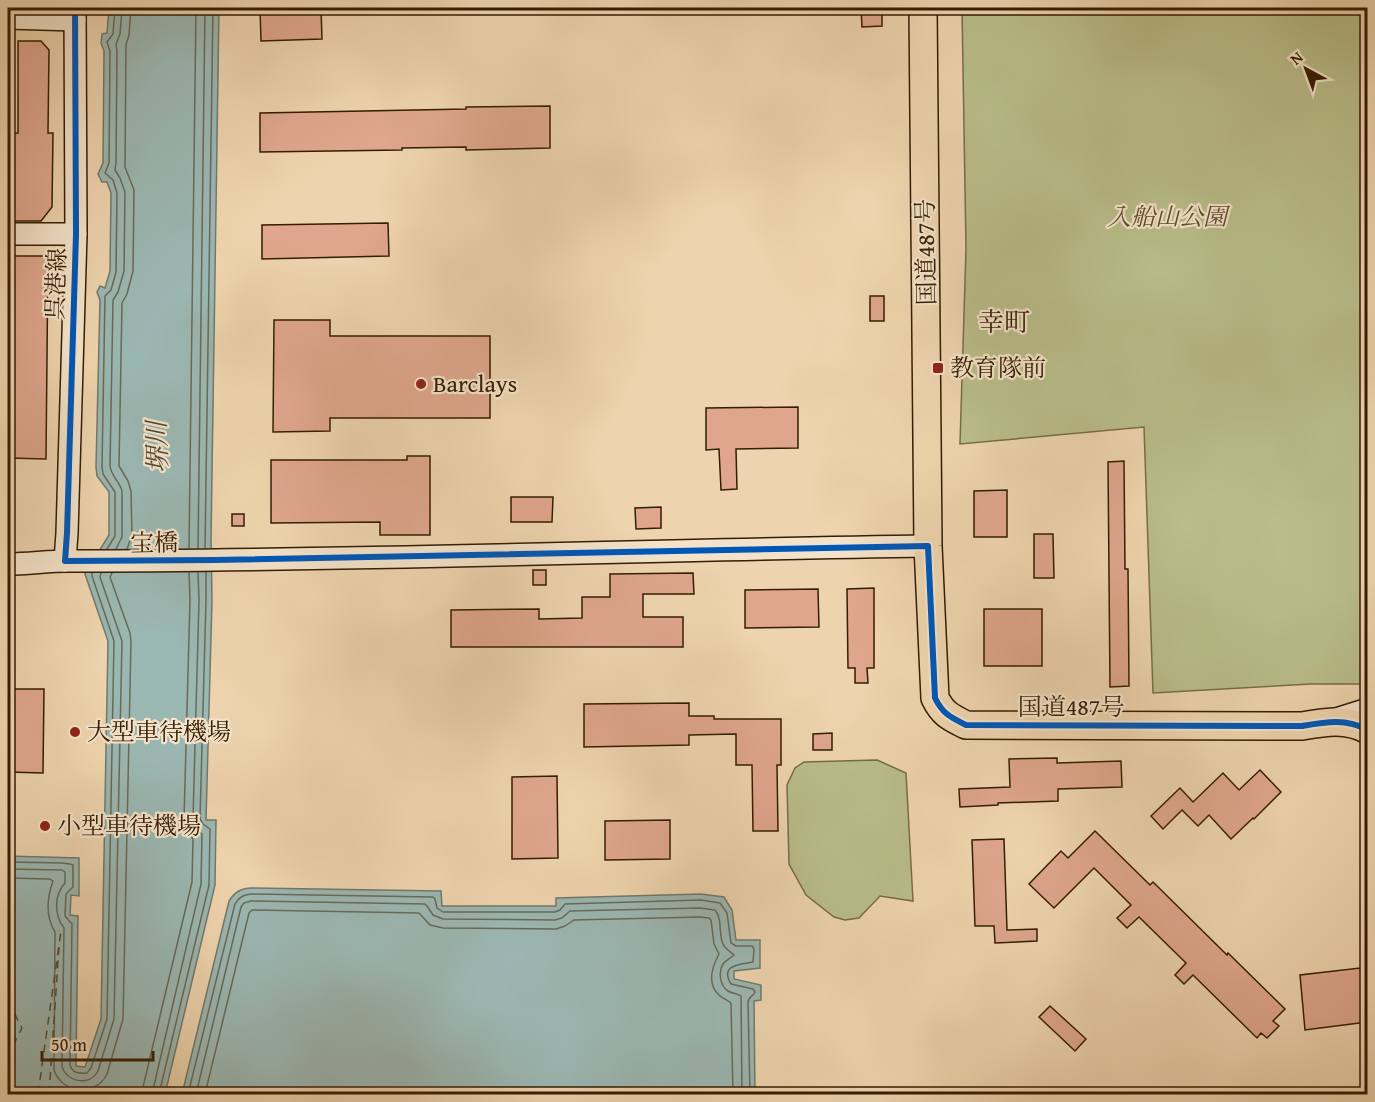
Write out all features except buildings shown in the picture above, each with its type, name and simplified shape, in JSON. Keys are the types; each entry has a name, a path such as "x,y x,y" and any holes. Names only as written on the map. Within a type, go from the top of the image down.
{"highway":[{"name":"国道487号","path":"923,8 928,546 935,698 940,709 949,717 966,724 1302,726 1330,722 1358,725 1368,730"}],"street":[{"path":"8,18 75,14"},
{"name":"呉港線","path":"65,561 76,234 75,14"},
{"path":"8,234 76,234"},
{"name":"宝橋","path":"8,564 65,561 928,546"},
{"path":"1330,722 1368,709"}],"green space":[{"name":"入船山公園","path":"962,8 1367,8 1367,684 1311,684 1153,693 1144,427 960,444 966,249"},
{"path":"877,760 906,773 913,901 880,896 859,918 845,920 834,917 806,895 789,864 787,785 795,768 804,762"}],"water":[{"name":"堺川","path":"109,8 219,8 212,600 206,820 216,820 215,885 165,1094 8,1094 8,856 79,858 79,896 71,895 70,915 78,916 76,1066 85,1067 101,1019 108,641 85,574 109,535 109,492 97,476 96,467 100,300 97,292 100,286 105,288 110,271 111,193 107,182 102,182 98,174 103,163 104,51 101,43 102,34 107,33"},
{"path":"250,888 441,891 442,906 556,906 556,898 701,894 724,897 732,910 736,940 760,940 760,968 734,971 734,979 761,985 761,1000 754,1001 755,1094 182,1094 229,901 238,891"}],"ferry route":[{"path":"38,1094 61,931"},
{"path":"49,1094 59,947"},
{"path":"8,1001 22,1028 8,1055"}],"cycle path":[{"path":"75,8 76,234 65,561 928,546 935,698 941,708 966,725 1302,726 1344,722 1368,730"}],"place":[{"name":"教育隊前","path":"938,368"},
{"name":"Barclays","path":"421,384"},
{"name":"大型車待機場","path":"75,732"},
{"name":"小型車待機場","path":"45,826"}],"district":[{"name":"幸町","path":"1004,322"}]}
